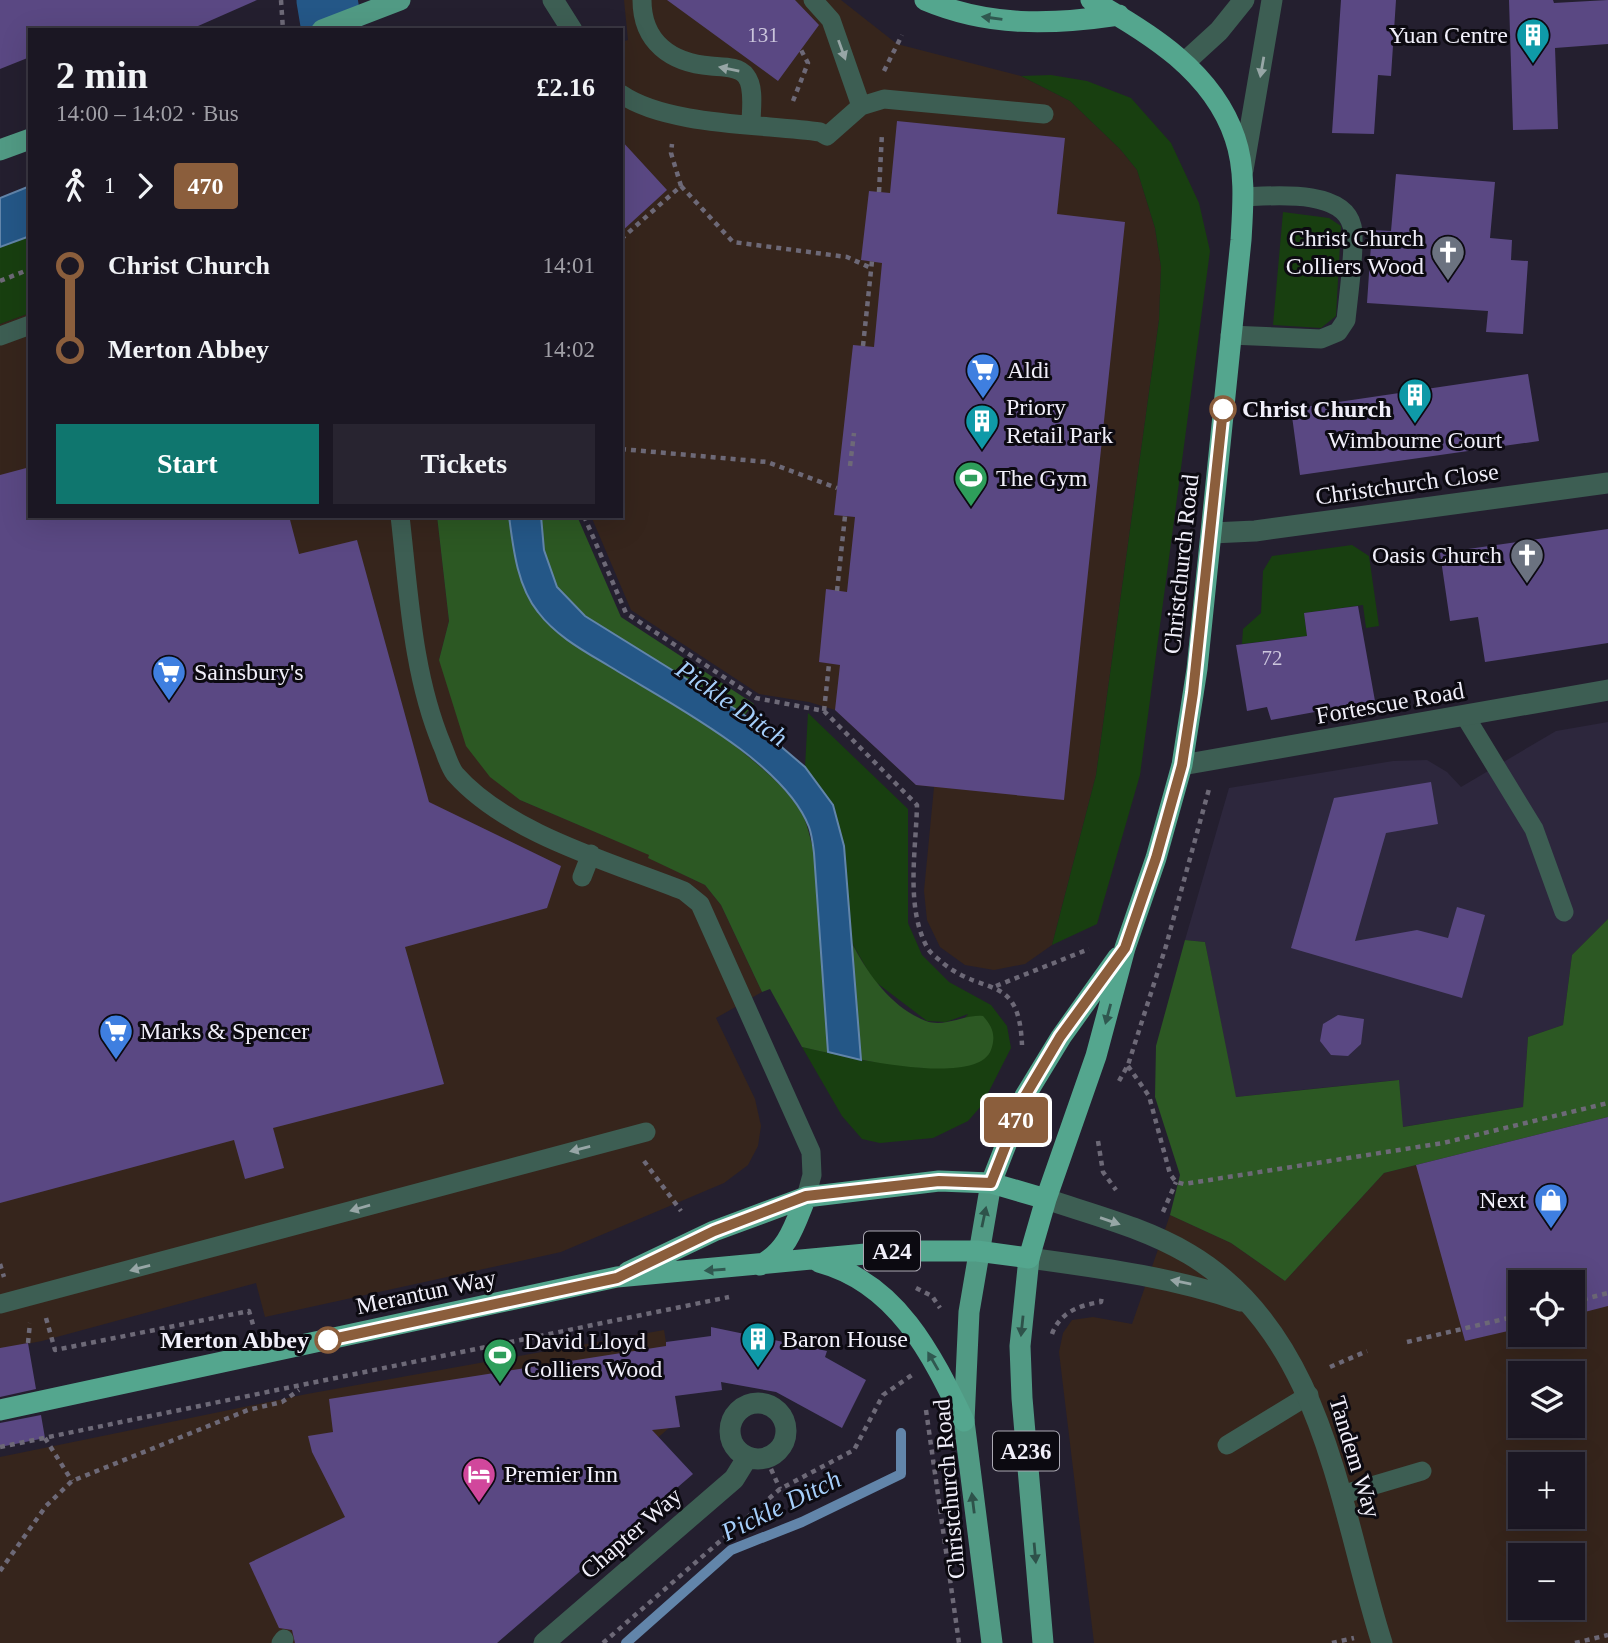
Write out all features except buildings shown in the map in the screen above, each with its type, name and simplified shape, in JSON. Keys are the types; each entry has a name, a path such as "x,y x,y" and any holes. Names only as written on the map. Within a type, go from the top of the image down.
{"highway":[{"path":"925,0 985,18 1044,24 1119,15"},
{"name":"Christchurch Road","path":"1029,1258 1046,1199 1097,1056 1125,948 1156,858 1182,765 1212,533 1242,187 1236,140 1221,104 1162,43 1091,0"},
{"name":"Christchurch Road","path":"991,1183 1025,1096 1060,1037 1125,948"},
{"name":"Merantun Way","path":"617,1278 714,1231 806,1196 939,1181 991,1183 1046,1199"},
{"path":"756,1267 775,1258 787,1242 806,1196"},
{"name":"Merantun Way","path":"0,1410 617,1278 756,1267 807,1259 898,1251 977,1251"},
{"name":"A24","path":"977,1251 1029,1258"},
{"path":"807,1259 841,1268 869,1284 898,1309 918,1336 964,1421"}],"main road":[{"path":"327,28 400,0"},
{"path":"0,150 28,140"},
{"name":"Christchurch Road","path":"991,1183 977,1251 969,1312 964,1421 992,1643"},
{"name":"Christchurch Road","path":"1029,1258 1020,1346 1043,1643"}],"street":[{"path":"553,0 571,28"},
{"path":"1184,63 1219,31 1244,0"},
{"name":"Christchurch Road","path":"1242,187 1272,0"},
{"name":"Christchurch Close","path":"1212,533 1255,531 1608,483"},
{"name":"Fortescue Road","path":"1182,765 1217,761 1608,690"},
{"name":"Tandem Way","path":"1046,1199 1144,1232 1189,1254 1217,1274 1246,1303 1285,1353 1309,1395 1341,1495 1382,1643"},
{"path":"1029,1258 1180,1282 1246,1303"},
{"name":"Chapter Way","path":"544,1643 734,1479 747,1458"}],"lane":[{"path":"642,0 645,26 654,43 671,57 702,65 734,68 745,74 751,84 751,124"},
{"path":"813,0 831,20 861,106"},
{"path":"623,95 653,111 821,132 827,136 861,106 884,99 1044,114"},
{"path":"1230,335 1321,339 1338,332 1346,320 1352,225 1340,208 1323,199 1242,187"},
{"path":"0,336 28,326"},
{"path":"400,518 416,658 437,733 453,772 482,799 535,831 684,891 700,904 811,1152 812,1175 806,1196"},
{"path":"1465,716 1534,829 1564,912"},
{"path":"582,877 591,854"},
{"path":"0,1304 646,1132"},
{"path":"1227,1445 1309,1395"},
{"path":"1341,1495 1422,1471"}],"path":[{"path":"281,0 284,28"},
{"path":"884,71 902,35"},
{"path":"793,101 808,63 801,50"},
{"path":"879,192 882,133"},
{"path":"672,144 671,153 681,186 733,242 847,257 872,268"},
{"path":"623,237 681,186"},
{"path":"863,346 872,261"},
{"path":"0,281 28,270"},
{"path":"850,466 854,433"},
{"path":"623,449 767,463 837,488"},
{"path":"837,591 845,516"},
{"path":"585,518 626,613 756,698 824,711 917,805 916,922 929,952 955,972 996,986 1013,1003 1021,1021 1022,1047 1017,1057"},
{"path":"824,711 829,663"},
{"path":"1217,761 1166,946 1128,1065 1149,1096 1170,1174 1175,1182 1184,1184 1443,1143 1608,1102"},
{"path":"996,986 1093,947"},
{"path":"1099,1157 1103,1172 1121,1195"},
{"path":"651,1168 681,1211"},
{"path":"1161,1216 1175,1182"},
{"path":"919,1289 932,1296 939,1308"},
{"path":"1585,1299 1608,1293"},
{"path":"0,1447 739,1295"},
{"path":"32,1297 50,1324 55,1350 249,1311 260,1355"},
{"path":"1049,1345 1053,1329 1064,1315 1083,1305 1101,1303"},
{"path":"1407,1342 1508,1318"},
{"path":"1330,1367 1367,1352"},
{"path":"908,1365 918,1386"},
{"path":"603,1643 780,1489 854,1450 883,1395 912,1374"},
{"path":"0,1571 46,1506 72,1481 247,1410 282,1402 302,1387"},
{"path":"923,1398 931,1435 958,1643"},
{"path":"45,1438 72,1481"},
{"path":"1575,1643 1608,1635"}],"shaded area":[{"name":"Priory Retail Park","path":"624,0 841,0 897,44 1021,76 1070,101 1120,149 1137,170 1155,228 1161,267 1159,320 1096,775 1052,945 1025,964 994,970 965,965 940,947 927,920 924,891 934,787 916,785 835,710 809,702 759,694 631,610 592,518 623,518 623,41 628,40"},
{"path":"28,314 28,518 437,518 449,621 439,660 520,800 650,855 649,858 705,885 721,905 762,992 716,1018 755,1099 761,1126 758,1146 748,1165 724,1183 561,1252 265,1317 256,1283 42,1341 0,1349 0,324"},
{"path":"1608,722 1608,919 1572,955 1563,1025 1528,1037 1523,1107 1402,1127 1398,1080 1235,1097 1205,942 1185,940 1229,788 1393,761 1427,760 1447,772 1461,787 1556,731"},
{"path":"1608,1117 1608,1643 1094,1643 1059,1352 1063,1333 1072,1320 1093,1317 1132,1324 1170,1215 1231,1243 1285,1281 1384,1173"},
{"path":"664,1330 680,1427 669,1428 423,1643 0,1643 0,1457 307,1394"}],"green space":[{"path":"1051,75 1087,81 1131,98 1171,143 1199,203 1210,251 1140,775 1097,924 1052,945 1096,775 1159,320 1161,267 1155,228 1137,170 1120,149 1070,101 1021,76"},
{"path":"1283,212 1329,218 1341,226 1336,316 1321,328 1273,325"},
{"path":"28,237 28,314 0,324 0,247"},
{"path":"437,518 578,518 621,617 754,704 725,737 773,778 798,807 833,902 856,951 870,973 886,993 905,1009 926,1021 940,1023 983,1016 993,1036 991,1050 980,1062 960,1067 933,1068 872,1062 802,1047 770,989 762,992 721,905 705,885 648,858 649,855 520,800 490,777 466,746 439,660 449,621"},
{"path":"1352,545 1369,556 1379,626 1366,628 1363,605 1304,613 1307,636 1242,644 1243,629 1261,613 1263,571 1272,556"},
{"path":"808,713 908,809 908,923 922,955 949,982 991,1005 1007,1026 1011,1048 982,1105 968,1121 933,1138 880,1143 862,1139 842,1116 802,1047 861,1060 925,1068 968,1014 946,1022 927,1021 873,980 851,941 844,846 833,805 805,767"},
{"path":"1608,919 1608,1117 1384,1173 1285,1281 1231,1243 1170,1215 1180,1175 1155,1097 1156,1046 1185,940 1205,942 1236,1097 1399,1080 1403,1127 1523,1107 1528,1037 1563,1025 1572,955"}],"water":[{"path":"28,187 28,237 0,247 0,198"},
{"path":"509,518 541,518 544,550 557,587 585,616 743,714 805,767 833,805 844,846 861,1060 828,1052 812,837 796,803 775,779 721,735 580,649 545,621 525,590 514,553"}],"waterway":[{"path":"327,0 332,28"},
{"name":"Pickle Ditch","path":"626,1643 731,1550 802,1522 901,1474 901,1433"}],"bus line":[{"name":"470","path":"328,1340 617,1278 714,1231 806,1196 939,1181 991,1183 1025,1096 1060,1037 1125,948 1156,858 1182,765 1193,693 1223,409"}],"place":[{"name":"Yuan Centre","path":"1533,65"},
{"name":"Christ Church Colliers Wood","path":"1448,282"},
{"name":"Aldi","path":"983,400"},
{"name":"Christ Church","path":"1223,409"},
{"name":"Wimbourne Court","path":"1415,425"},
{"name":"Priory Retail Park","path":"982,451"},
{"name":"The Gym","path":"971,508"},
{"name":"Oasis Church","path":"1527,585"},
{"name":"Sainsbury's","path":"169,702"},
{"name":"Marks & Spencer","path":"116,1061"},
{"name":"Next","path":"1551,1230"},
{"name":"Merton Abbey","path":"328,1340"},
{"name":"Baron House","path":"758,1369"},
{"name":"David Lloyd Colliers Wood","path":"500,1385"},
{"name":"Premier Inn","path":"479,1504"}]}
